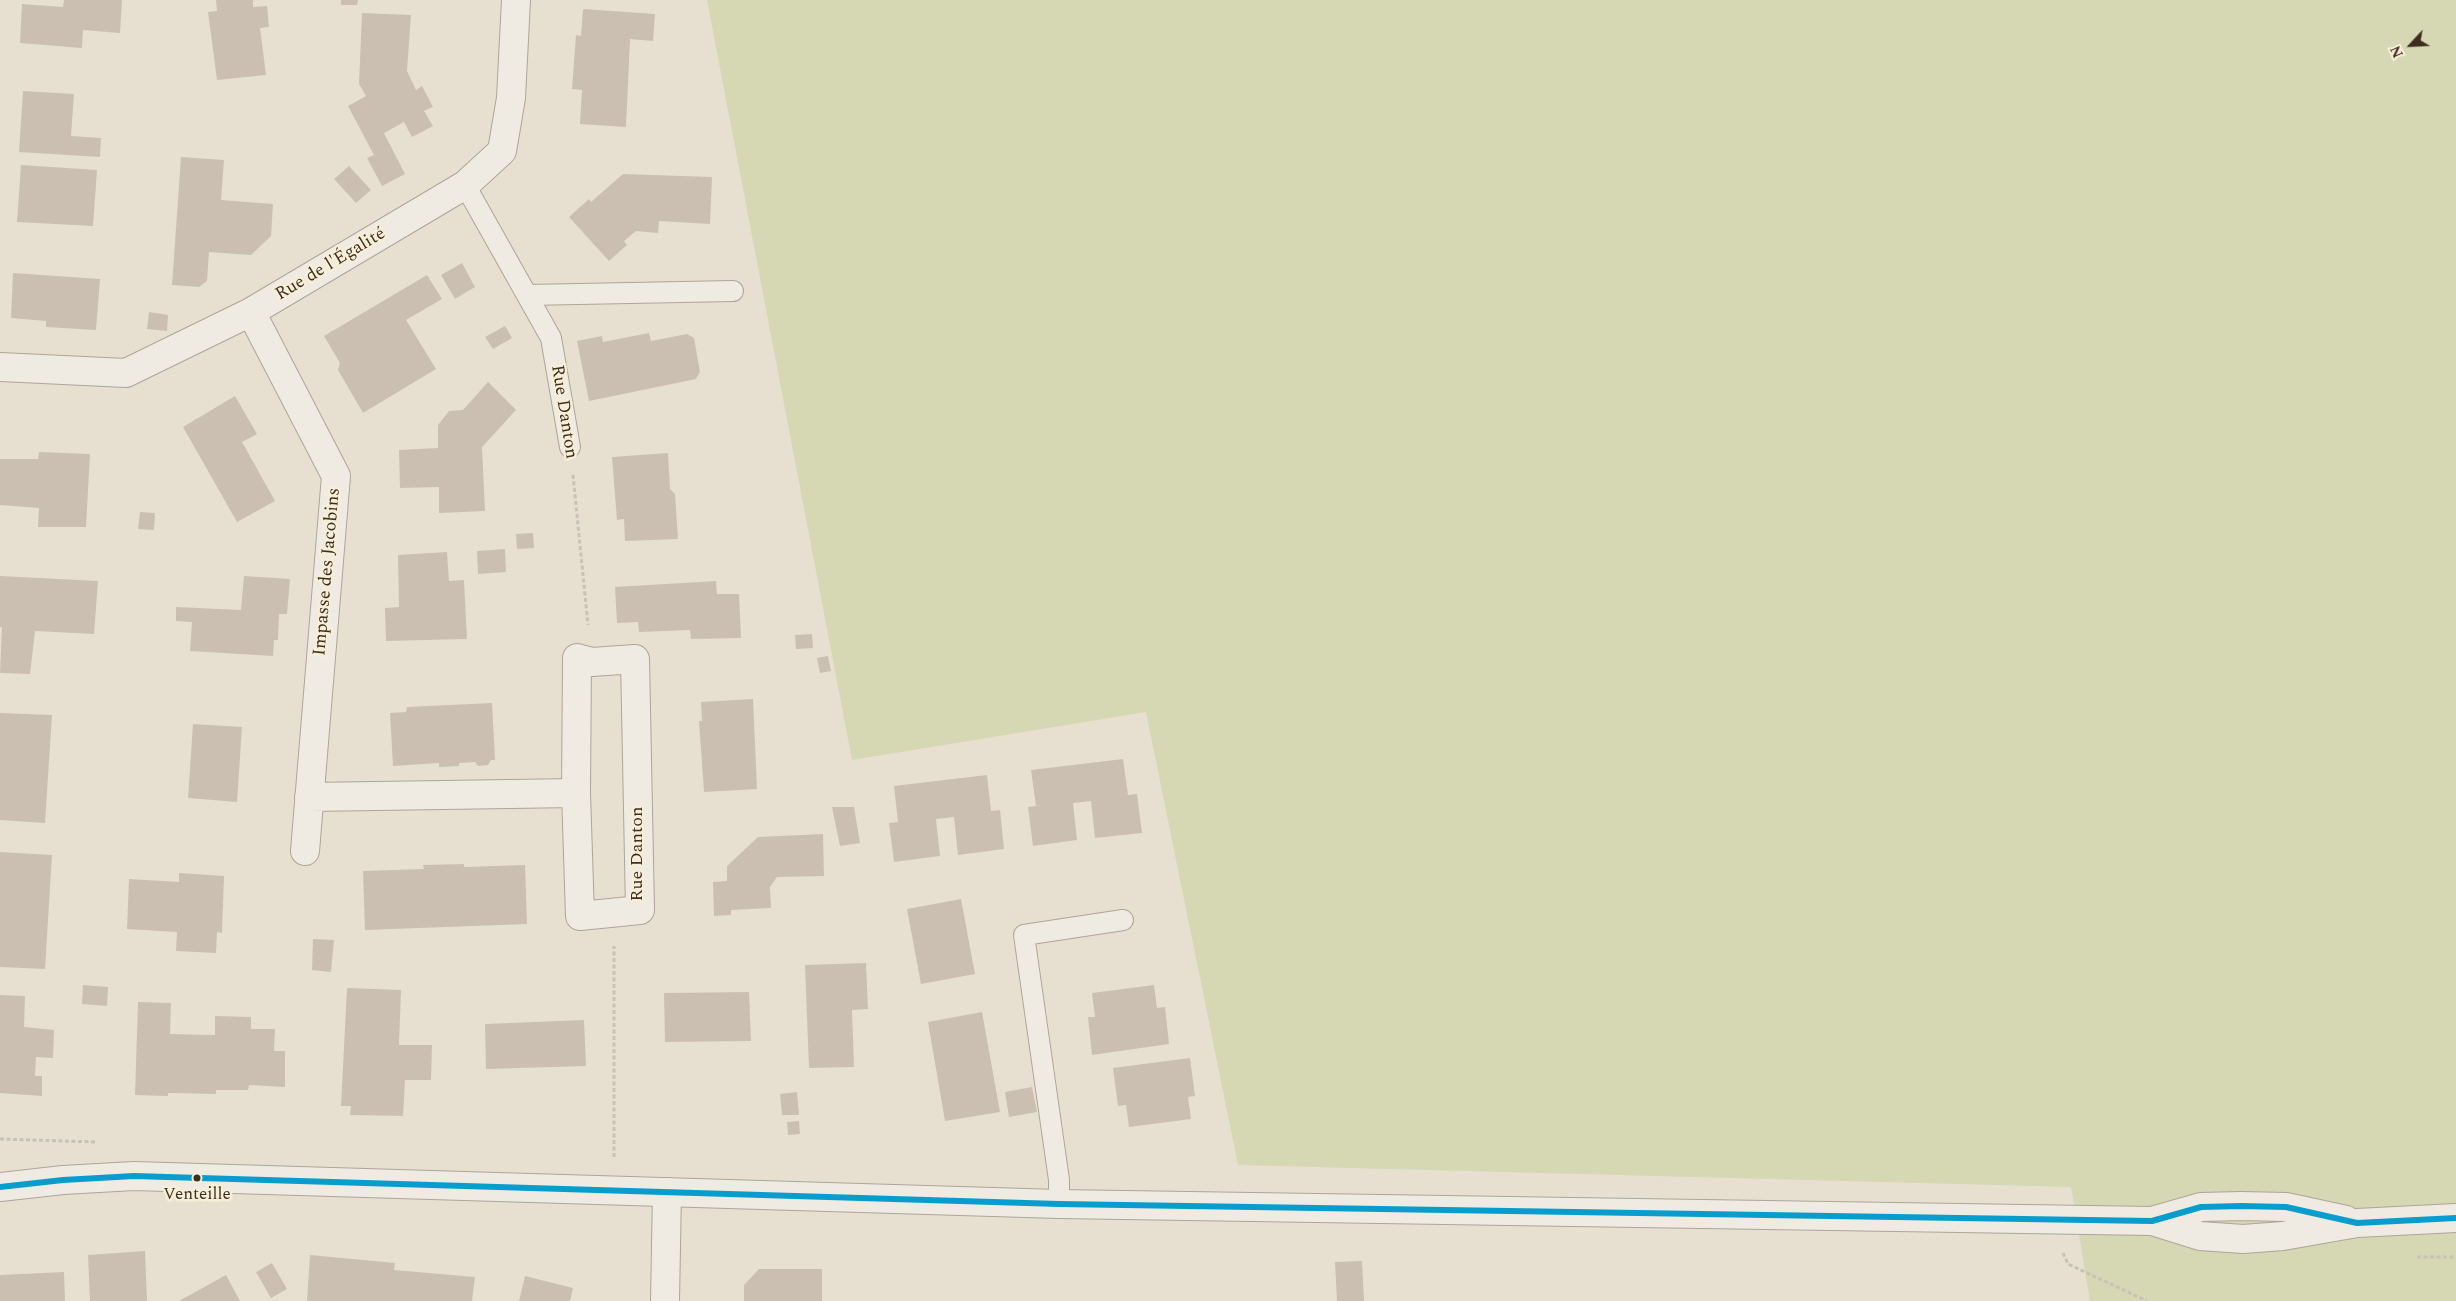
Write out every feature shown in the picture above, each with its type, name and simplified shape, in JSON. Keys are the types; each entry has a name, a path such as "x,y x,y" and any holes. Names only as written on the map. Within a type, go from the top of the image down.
{"street":[{"name":"Rue de l'Égalité","path":"0,367 126,373 251,312 465,185 502,151 511,98 516,0"},
{"name":"Impasse des Jacobins","path":"251,312 336,476 305,851"},
{"name":"Rue Danton","path":"577,658 592,662 635,659 640,910 580,916 576,793 577,658"},
{"path":"309,797 576,793"},
{"path":"0,1187 63,1180 134,1176 1059,1204 2152,1221 2201,1207 2286,1206 2357,1223 2456,1218"},
{"path":"665,1301 667,1192"}],"lane":[{"name":"Rue Danton","path":"465,185 551,338 570,447"},
{"path":"527,295 733,290"},
{"path":"1059,1204 1060,1180 1024,935 1123,920"}],"path":[{"name":"Rue Danton","path":"570,447 592,662"},
{"path":"614,912 614,1190"},
{"path":"2051,1220 2068,1264 2147,1301"}],"green space":[{"path":"707,0 2456,0 2456,1301 2090,1301 2071,1187 1238,1165 1146,712 852,760"}],"building":[{"path":"64,0 122,0 120,33 83,30 82,48 20,43 22,4 63,7"},
{"path":"216,0 253,0 253,7 267,6 269,27 260,28 266,75 217,80 208,12 217,11"},
{"path":"341,0 358,0 357,5 341,5"},
{"path":"583,9 655,14 653,41 630,39 626,127 580,124 582,90 572,89 576,35 581,36"},
{"path":"362,13 411,15 407,71 416,90 422,86 433,107 424,111 433,126 412,137 404,122 384,133 405,174 382,186 367,158 374,155 348,106 366,96 359,84"},
{"path":"23,91 74,94 71,136 101,138 100,157 19,152"},
{"path":"181,157 224,160 221,200 273,204 271,236 251,255 209,252 207,281 199,287 172,285"},
{"path":"21,165 97,170 93,226 17,222"},
{"path":"349,166 371,190 356,203 334,179"},
{"path":"623,174 712,177 710,224 659,221 658,233 636,231 624,241 627,245 609,261 569,217 589,199 591,202"},
{"path":"462,263 475,287 455,299 441,275"},
{"path":"13,273 100,279 96,330 46,327 46,321 11,318"},
{"path":"427,275 442,299 406,320 436,369 363,413 338,370 340,363 324,336"},
{"path":"149,312 168,315 167,331 147,329"},
{"path":"505,326 512,338 493,349 485,337"},
{"path":"649,333 651,341 687,334 694,338 700,372 696,379 589,401 577,341 602,336 603,342"},
{"path":"488,382 516,410 482,447 485,511 439,513 439,487 400,488 399,450 438,448 438,425 449,411 463,410"},
{"path":"235,396 257,434 242,442 275,501 237,522 183,427"},
{"path":"39,452 90,454 86,527 38,527 39,508 0,505 0,459 38,459"},
{"path":"668,453 670,489 675,494 678,539 625,541 624,519 617,520 612,457"},
{"path":"140,512 155,513 154,530 138,529"},
{"path":"533,533 534,548 517,549 516,534"},
{"path":"505,549 506,572 478,574 477,551"},
{"path":"447,552 449,581 464,580 467,639 386,641 385,608 399,607 398,555"},
{"path":"0,576 98,581 94,634 35,631 30,674 0,673 2,627 0,627"},
{"path":"244,576 290,579 287,614 279,614 278,640 274,640 273,656 190,651 192,622 176,621 176,607 241,610"},
{"path":"716,581 717,594 739,594 741,638 691,639 690,630 639,632 638,622 617,623 615,587"},
{"path":"812,634 813,648 796,649 795,635"},
{"path":"828,656 831,671 820,673 817,658"},
{"path":"753,699 757,789 704,792 699,721 702,721 701,702"},
{"path":"492,703 495,760 491,760 488,765 478,766 475,762 459,763 459,766 439,767 439,763 393,766 390,713 406,712 407,707"},
{"path":"0,713 52,715 45,823 0,820"},
{"path":"193,724 242,727 237,802 188,798"},
{"path":"1123,759 1128,795 1137,794 1142,833 1095,838 1091,801 1073,803 1077,840 1033,846 1028,807 1036,806 1031,770"},
{"path":"987,775 991,811 1000,810 1004,849 958,855 954,817 936,819 940,856 894,862 889,823 898,822 894,786"},
{"path":"832,807 854,807 860,843 840,846"},
{"path":"823,834 824,876 777,877 770,887 771,908 731,910 731,915 714,916 713,882 727,881 727,866 758,837"},
{"path":"0,852 52,855 45,969 0,967"},
{"path":"464,864 464,867 525,865 527,924 365,930 363,871 424,869 423,865"},
{"path":"179,873 224,876 222,933 217,932 216,953 176,951 177,932 127,929 129,879 179,882"},
{"path":"961,899 975,974 921,984 907,909"},
{"path":"313,939 334,940 331,972 312,970"},
{"path":"866,963 868,1009 852,1010 854,1067 809,1068 805,965"},
{"path":"83,985 108,987 107,1006 82,1004"},
{"path":"1154,985 1157,1008 1165,1007 1169,1044 1092,1055 1088,1017 1095,1017 1092,993"},
{"path":"347,988 401,990 399,1045 432,1045 431,1080 405,1080 403,1116 350,1115 351,1106 341,1106"},
{"path":"749,992 751,1041 665,1042 664,993"},
{"path":"0,995 25,996 24,1027 54,1030 53,1058 36,1057 35,1076 42,1076 42,1096 0,1093"},
{"path":"138,1002 171,1003 170,1034 215,1035 215,1016 251,1017 251,1029 275,1029 274,1051 285,1051 285,1087 249,1085 248,1090 216,1090 216,1094 168,1093 168,1096 135,1095"},
{"path":"982,1012 1000,1112 945,1121 928,1022"},
{"path":"584,1020 586,1066 486,1069 485,1024"},
{"path":"1190,1058 1195,1096 1188,1097 1191,1119 1129,1127 1126,1105 1118,1106 1113,1068"},
{"path":"1032,1087 1037,1112 1009,1117 1005,1092"},
{"path":"797,1092 799,1115 782,1115 780,1094"},
{"path":"799,1121 800,1134 788,1135 787,1122"},
{"path":"145,1251 147,1301 90,1301 88,1255"},
{"path":"310,1255 395,1263 394,1270 475,1277 472,1301 307,1301"},
{"path":"1362,1261 1364,1301 1337,1301 1335,1262"},
{"path":"272,1263 287,1289 271,1298 256,1272"},
{"path":"759,1269 822,1269 822,1301 744,1301 744,1285"},
{"path":"64,1272 65,1301 0,1301 0,1275"},
{"path":"226,1275 240,1301 179,1301"},
{"path":"525,1276 573,1288 570,1301 519,1301"}],"transit line":[{"path":"0,1187 63,1180 134,1176 1059,1204 2152,1221 2201,1207 2241,1206 2286,1207 2357,1223 2456,1218"}],"place":[{"name":"Venteille","path":"197,1178"}]}
